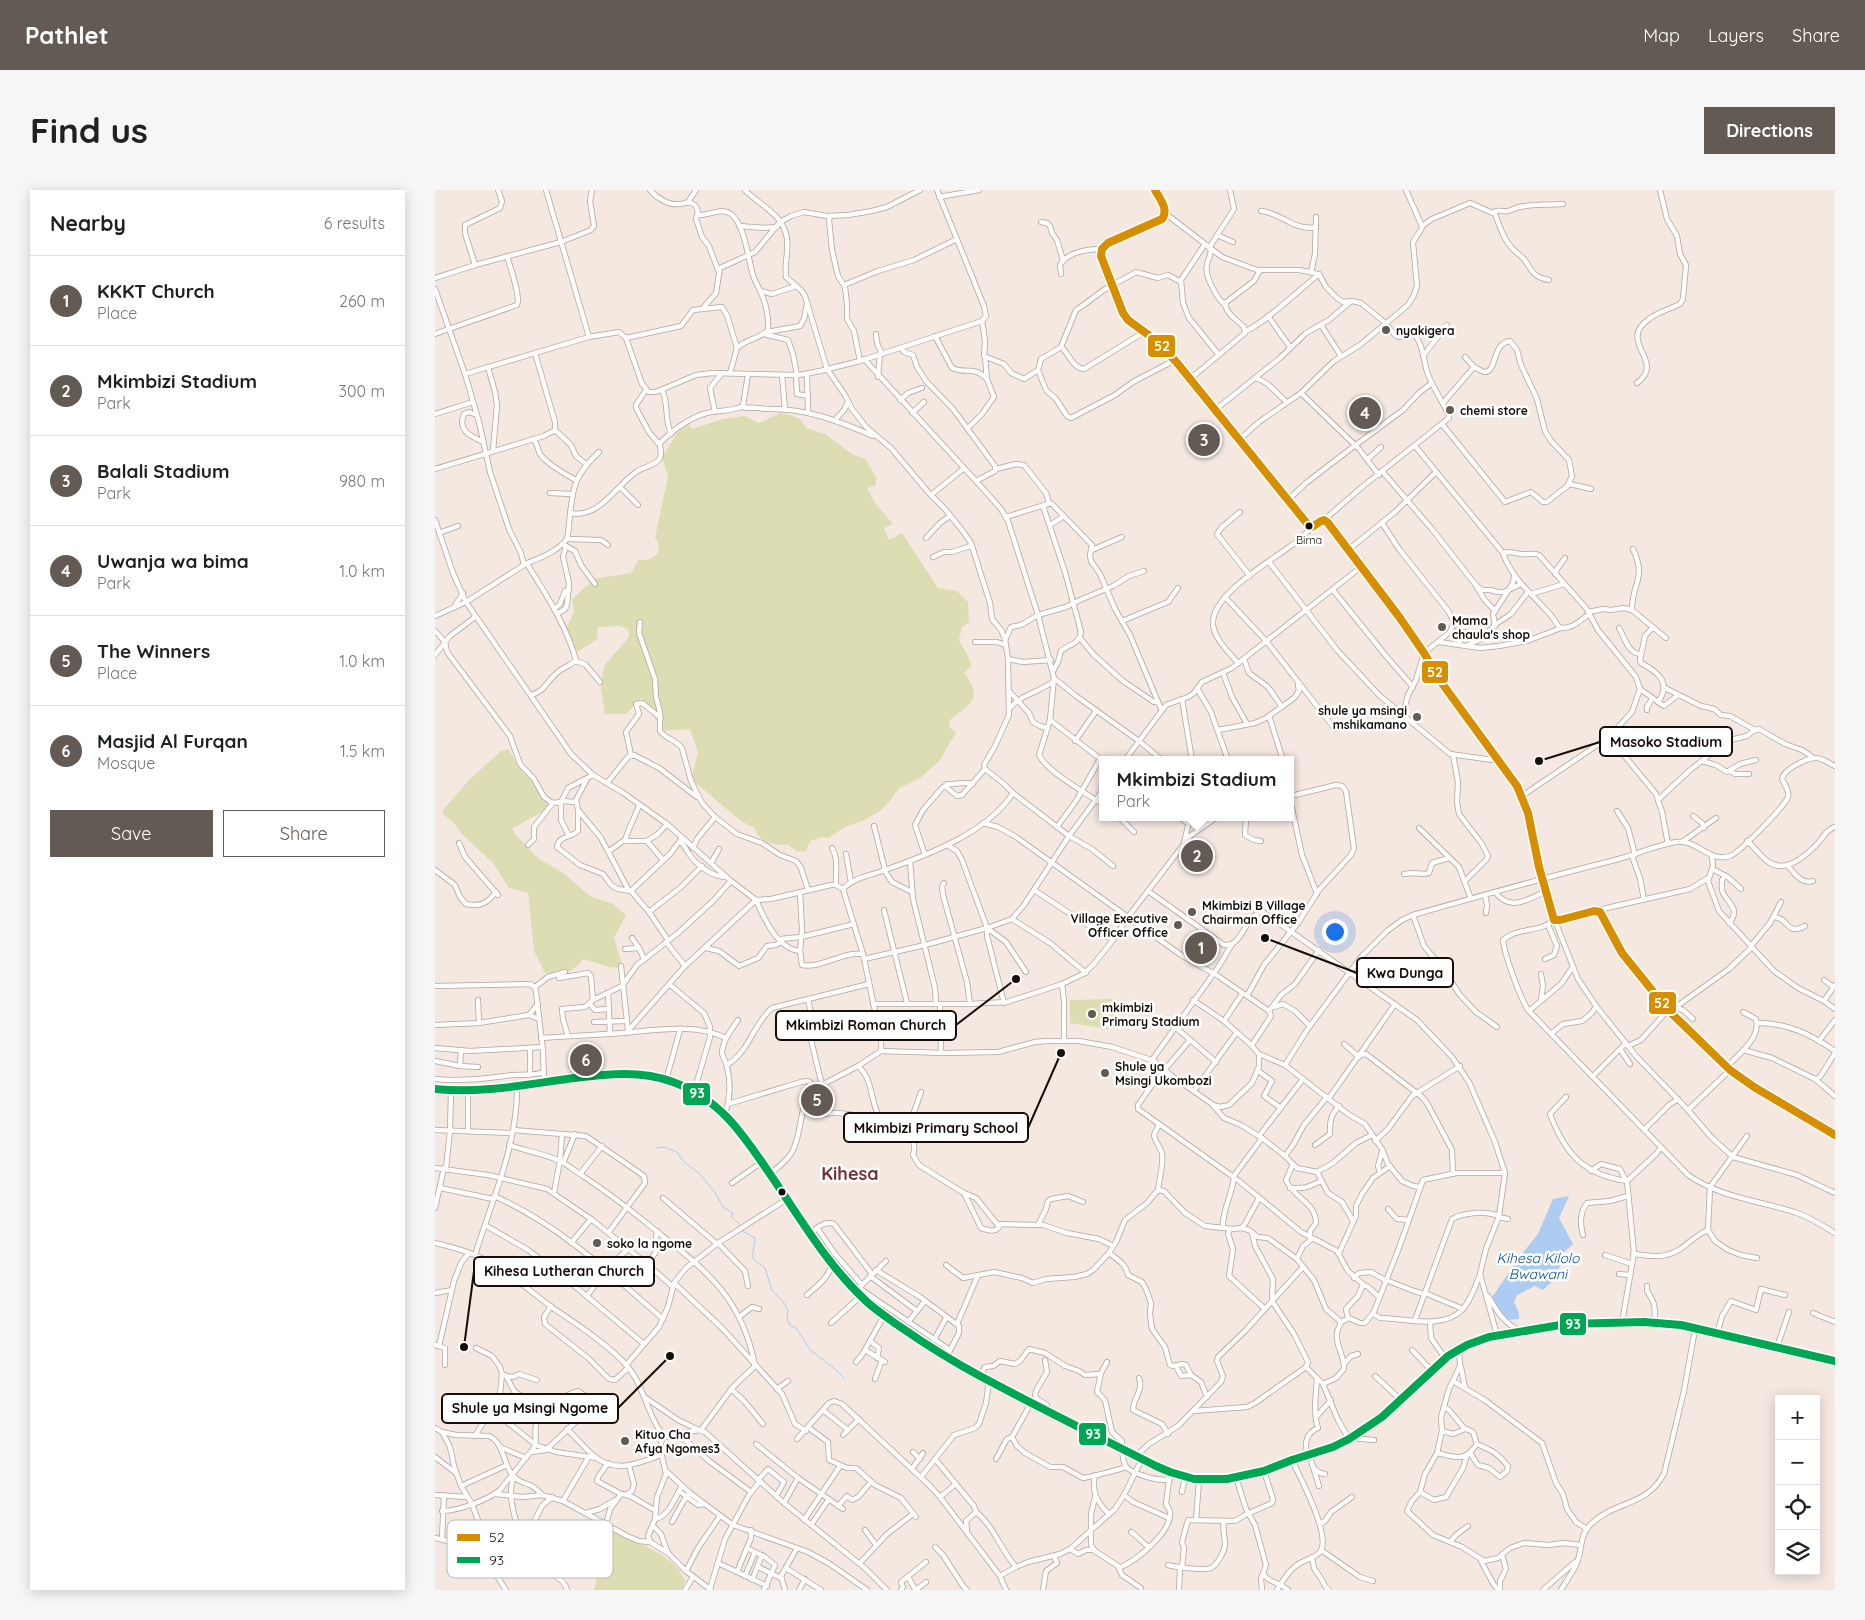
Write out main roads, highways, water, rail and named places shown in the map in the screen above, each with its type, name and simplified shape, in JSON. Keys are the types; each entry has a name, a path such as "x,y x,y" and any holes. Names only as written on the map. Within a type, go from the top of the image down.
{"highway":[{"path":"435,1089 451,1091 517,1086 617,1074 643,1075 666,1080 695,1092 710,1100 725,1114 748,1142 831,1264 884,1316 946,1358 989,1382 1122,1449 1170,1476 1199,1480 1236,1478 1264,1471 1333,1447 1349,1439 1381,1417 1431,1370 1459,1348 1497,1335 1566,1324 1654,1323 1681,1325 1717,1335 1835,1361"}],"water":[{"name":"Kihesa Kilolo Bwawani","path":"1569,1196 1559,1218 1573,1244 1562,1254 1560,1266 1552,1282 1543,1290 1535,1286 1517,1295 1514,1302 1519,1313 1519,1319 1506,1320 1492,1297 1538,1234 1553,1199"}],"waterway":[{"path":"656,1148 664,1147 677,1152 684,1162 700,1174 716,1194 723,1207 733,1213 731,1216 743,1231 755,1238 753,1259 765,1268 772,1290 784,1303 788,1311 787,1319 790,1325 797,1329 810,1350 844,1378"}],"place":[{"name":"nyakigera","path":"1386,330"},
{"name":"chemi store","path":"1450,410"},
{"name":"Uwanja wa bima","path":"1365,413"},
{"name":"Balali Stadium","path":"1204,440"},
{"name":"Bima","path":"1309,526"},
{"name":"Mama chaula's shop","path":"1442,627"},
{"name":"shule ya msingi mshikamano","path":"1417,717"},
{"name":"Masoko Stadium","path":"1539,761"},
{"name":"Mkimbizi Stadium","path":"1197,856"},
{"name":"Mkimbizi B Village Chairman Office","path":"1192,912"},
{"name":"Village Executive Officer Office","path":"1178,925"},
{"name":"Kwa Dunga","path":"1265,938"},
{"name":"KKKT Church","path":"1201,948"},
{"name":"Mkimbizi Roman Church","path":"1016,979"},
{"name":"mkimbizi Primary Stadium","path":"1092,1014"},
{"name":"Mkimbizi Primary School","path":"1061,1053"},
{"name":"Masjid Al Furqan","path":"586,1060"},
{"name":"Shule ya Msingi Ukombozi","path":"1105,1073"},
{"name":"The Winners","path":"817,1100"},
{"name":"soko la ngome","path":"597,1243"},
{"name":"Kihesa Lutheran Church","path":"464,1347"},
{"name":"Shule ya Msingi Ngome","path":"670,1356"},
{"name":"Kituo Cha Afya Ngomes3","path":"625,1441"}],"district":[{"name":"Kihesa","path":"850,1173"}]}
